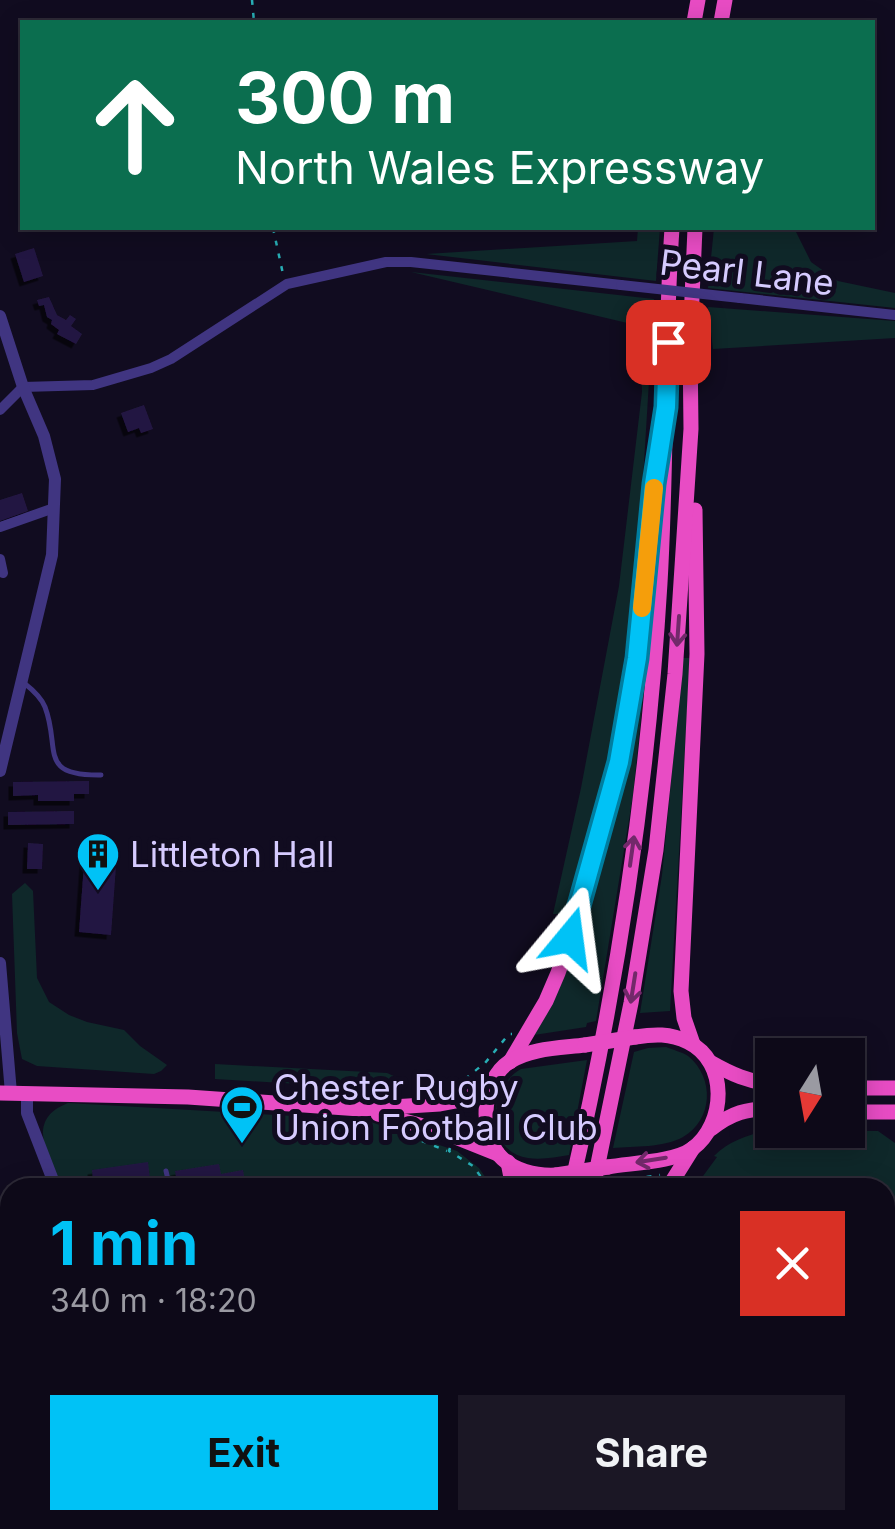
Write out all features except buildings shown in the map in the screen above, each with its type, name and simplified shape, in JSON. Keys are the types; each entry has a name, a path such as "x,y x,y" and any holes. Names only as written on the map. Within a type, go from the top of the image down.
{"highway":[{"path":"576,1178 612,993 650,720 660,581 672,230"},
{"path":"695,230 690,344 697,654 681,991 684,1018 693,1044 716,1077 718,1100 714,1122 705,1135"},
{"path":"12,1093 188,1097 360,1108 440,1104 463,1097 493,1080 510,1062 558,973 619,762 637,658 654,484 666,407"},
{"path":"600,1178 656,850 675,674 691,429"},
{"path":"510,1062 538,1052 635,1036 669,1035 693,1044"},
{"path":"707,1060 755,1082"},
{"path":"493,1080 487,1120 493,1144 504,1158 511,1178"},
{"path":"865,1088 895,1087"},
{"path":"360,1108 438,1130 537,1174 556,1175 671,1157 693,1148"},
{"path":"674,1178 693,1148 716,1125 738,1112 755,1108"},
{"path":"865,1112 895,1112"}],"street":[{"name":"Pearl Lane","path":"23,387 93,385 151,368 287,284 386,262 895,316"},
{"path":"0,316 44,436 55,480 52,555 0,771"},
{"path":"0,410 23,387"},
{"path":"0,526 54,508"},
{"path":"0,559 3,573"},
{"path":"0,963 12,1093 26,1114 52,1178"}],"lane":[{"path":"23,681 44,705 54,758 60,767 82,775 101,774"},
{"path":"166,1170 168,1178"}],"path":[{"path":"273,230 287,284"}],"green space":[{"path":"638,230 660,230 656,281 426,254 637,241"},
{"path":"714,230 795,230 811,262 838,281 895,293 895,308 708,288"},
{"path":"411,272 654,299 638,561 611,750 566,914 553,914 619,586 642,392 640,326"},
{"path":"708,307 895,321 895,338 713,349"},
{"path":"644,639 649,642 633,795 596,1021 586,1027 534,1035 581,940 615,814 638,694"},
{"path":"683,658 690,658 670,1011 640,1013 662,875"},
{"path":"25,883 33,891 37,978 49,1002 87,1022 124,1030 167,1065 161,1071 154,1074 37,1066 22,1059 17,1033 12,894"},
{"path":"666,1047 688,1056 703,1076 707,1098 700,1120 693,1130 675,1141 613,1148 634,1052"},
{"path":"587,1060 569,1155 533,1159 513,1153 503,1144 495,1118 497,1103 510,1078 521,1069"},
{"path":"215,1064 387,1073 396,1077 403,1088 215,1079"},
{"name":"Chester Rugby Union Football Club","path":"68,1103 365,1120 457,1151 486,1178 57,1178 46,1151 43,1129 55,1110"},
{"path":"865,1131 878,1131 895,1143 895,1178 702,1178 717,1157 714,1156 727,1145 755,1134 755,1148 865,1148"}],"slow traffic":[{"path":"642,608 654,488"}],"place":[{"name":"Littleton Hall","path":"98,892"},
{"name":"Chester Rugby Union Football Club","path":"242,1145"}],"route":[{"path":"570,938 619,762 637,658 654,484 666,407 668,342"}]}
